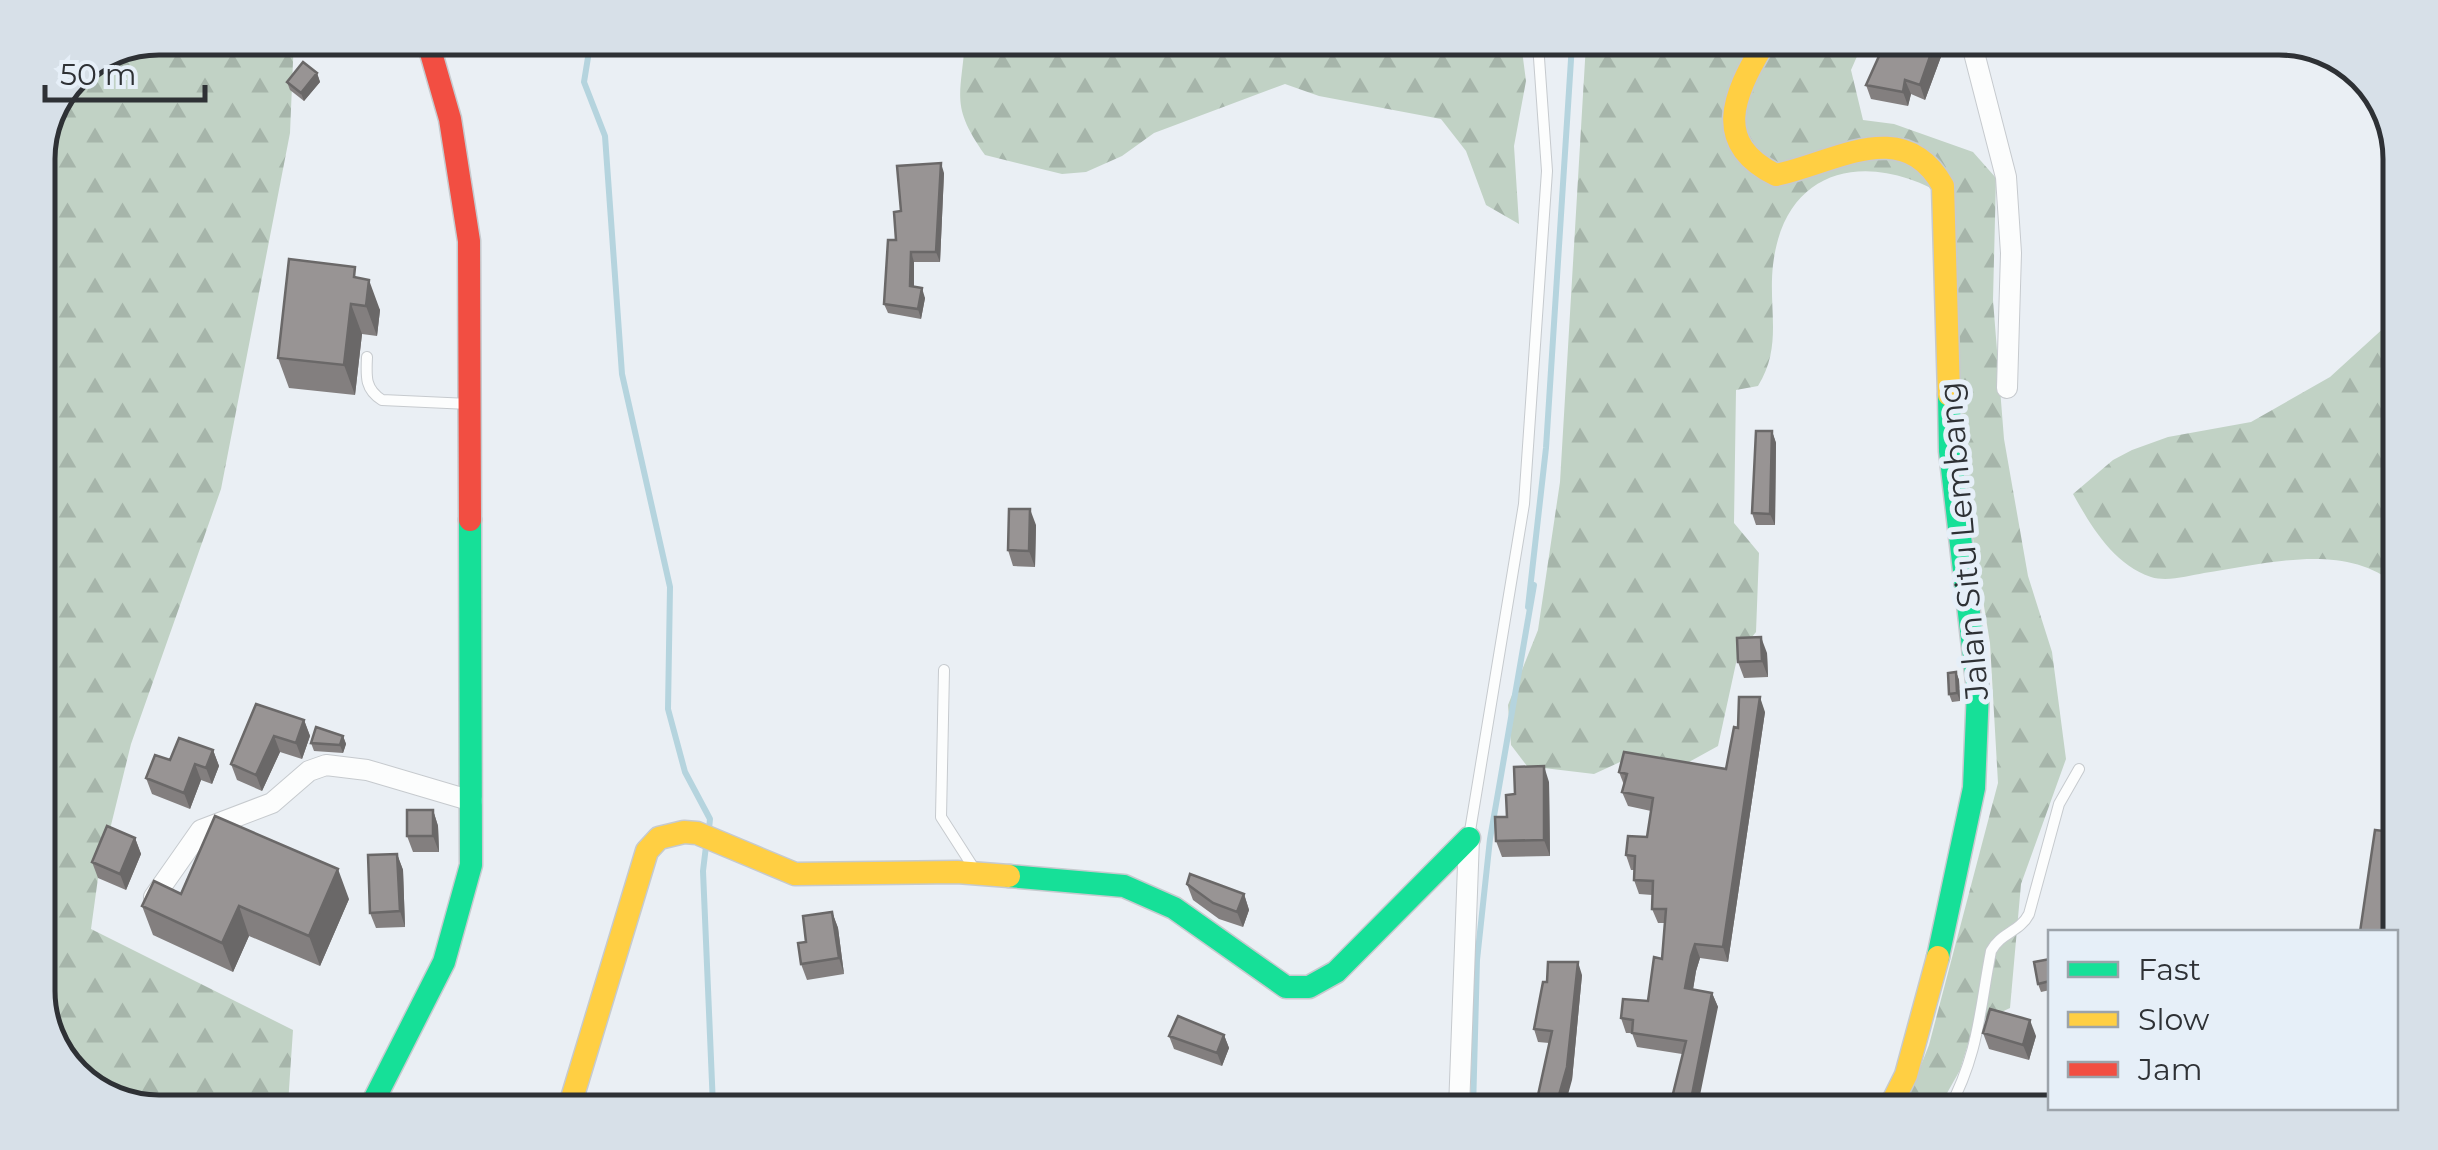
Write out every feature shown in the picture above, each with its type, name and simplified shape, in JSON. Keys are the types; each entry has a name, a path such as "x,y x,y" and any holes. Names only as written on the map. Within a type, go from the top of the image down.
{"street":[{"path":"377,1095 444,962 471,865 469,241 450,119 431,55"},
{"name":"Jalan Situ Lembang","path":"1756,55 1738,85 1733,106 1735,134 1744,157 1776,175 1859,151 1910,151 1928,161 1943,186 1950,450 1978,690 1974,788 1934,978 1906,1075 1896,1095"},
{"path":"1974,55 2006,177 2011,253 2008,388"},
{"path":"154,897 201,830 272,803 309,771 326,765 368,770 472,800"},
{"path":"573,1095 648,851 658,838 697,833 795,874 979,874 1124,886 1148,893 1286,987 1300,988 1336,972 1469,838"},
{"path":"1459,1095 1469,838"}],"lane":[{"path":"1469,838 1524,504 1547,171 1541,55"},
{"path":"366,358 366,382 371,394 382,400 470,404"},
{"path":"944,670 941,816 979,874"},
{"path":"1957,1095 1969,1072 1979,1038 1991,951 1996,941 2024,926 2030,914 2059,804 2079,768"}],"green space":[{"path":"293,55 290,133 221,489 131,744 98,878 91,929 293,1030 289,1095 159,1095 119,1087 85,1065 69,1043 57,1011 55,152 66,113 76,96 101,73 139,57"},
{"path":"964,55 1523,55 1526,81 1514,146 1519,224 1486,205 1466,151 1441,119 1319,96 1285,84 1154,133 1122,156 1086,172 1062,174 985,155 962,112"},
{"path":"1585,55 1858,55 1851,70 1863,120 1894,124 1973,152 1996,178 1993,300 2004,439 2028,576 2052,652 2066,759 2021,884 2010,1008 1974,1025 1960,1070 1946,1095 1909,1095 1929,1045 1998,783 1990,643 1965,489 1952,200 1894,174 1865,171 1838,175 1815,186 1795,204 1781,230 1773,265 1773,327 1766,371 1758,386 1736,390 1734,523 1759,553 1756,632 1738,654 1718,746 1689,762 1631,757 1594,774 1527,766 1511,745 1508,705 1538,630 1560,482"},
{"path":"2383,329 2383,576 2353,563 2304,559 2178,578 2151,577 2114,553 2073,494 2113,460 2132,450 2168,437 2251,422 2330,377"}],"building":[{"path":"1880,55 1930,55 1920,85 1905,80 1903,92 1866,85"},
{"path":"303,62 317,73 301,93 287,82"},
{"path":"941,163 936,252 911,252 910,286 922,288 918,309 884,304 888,240 896,240 894,212 901,211 897,166"},
{"path":"289,259 355,267 354,277 369,280 366,306 351,304 344,365 278,358"},
{"path":"1756,431 1772,431 1770,514 1752,513"},
{"path":"1009,509 1030,509 1029,551 1008,550"},
{"path":"1761,637 1762,661 1738,662 1737,638"},
{"path":"1956,672 1957,693 1949,694 1948,673"},
{"path":"1739,697 1760,697 1723,947 1695,944 1685,988 1712,993 1692,1095 1673,1095 1686,1041 1632,1033 1633,1020 1621,1018 1623,999 1648,1001 1654,957 1662,959 1666,909 1652,909 1653,881 1634,880 1635,856 1626,855 1628,836 1647,837 1653,798 1622,792 1627,774 1619,772 1624,752 1726,769 1734,727 1738,728"},
{"path":"256,704 304,720 296,743 274,736 256,775 231,764"},
{"path":"316,727 343,736 340,745 311,743"},
{"path":"179,738 213,750 206,768 195,764 184,793 146,778 155,755 170,760"},
{"path":"1544,766 1544,840 1496,841 1495,817 1507,817 1506,795 1515,794 1514,767"},
{"path":"407,810 433,810 433,836 407,836"},
{"path":"215,816 338,869 309,936 239,906 222,943 142,906 154,881 181,894"},
{"path":"107,826 135,838 120,874 92,862"},
{"path":"2375,830 2383,831 2383,930 2360,930"},
{"path":"397,854 400,911 370,913 368,855"},
{"path":"1190,874 1244,894 1237,912 1213,903 1187,884"},
{"path":"832,912 839,958 801,964 798,943 806,942 803,916"},
{"path":"2048,959 2048,982 2038,984 2034,962"},
{"path":"1548,962 1578,962 1567,1067 1559,1095 1538,1095 1552,1031 1534,1029 1543,982 1547,982"},
{"path":"1990,1009 2030,1020 2023,1045 1983,1033"},
{"path":"1178,1016 1224,1035 1217,1053 1169,1036"}],"waterway":[{"path":"588,55 584,82 605,136 622,374 670,587 668,709 685,772 710,819 709,829"},
{"path":"1473,1095 1477,960 1490,839 1534,585 1528,607 1546,448 1571,55"},
{"path":"706,846 703,871 713,1095"}],"traffic: fast":[{"path":"1938,957 1974,788 1978,690 1950,451 1949,395"},
{"path":"377,1095 444,962 471,865 470,520"},
{"path":"1009,876 1124,886 1174,908 1286,987 1309,987 1336,972 1469,838"}],"traffic: slow":[{"path":"1758,55 1743,82 1734,117 1743,148 1756,162 1776,175 1845,154 1889,148 1909,152 1927,165 1943,186 1949,395"},
{"path":"573,1095 647,851 659,838 697,833 795,874 957,872 1009,876"},
{"path":"1896,1095 1906,1075 1938,957"}],"traffic: jam":[{"path":"432,55 450,119 469,241 470,520"}]}
